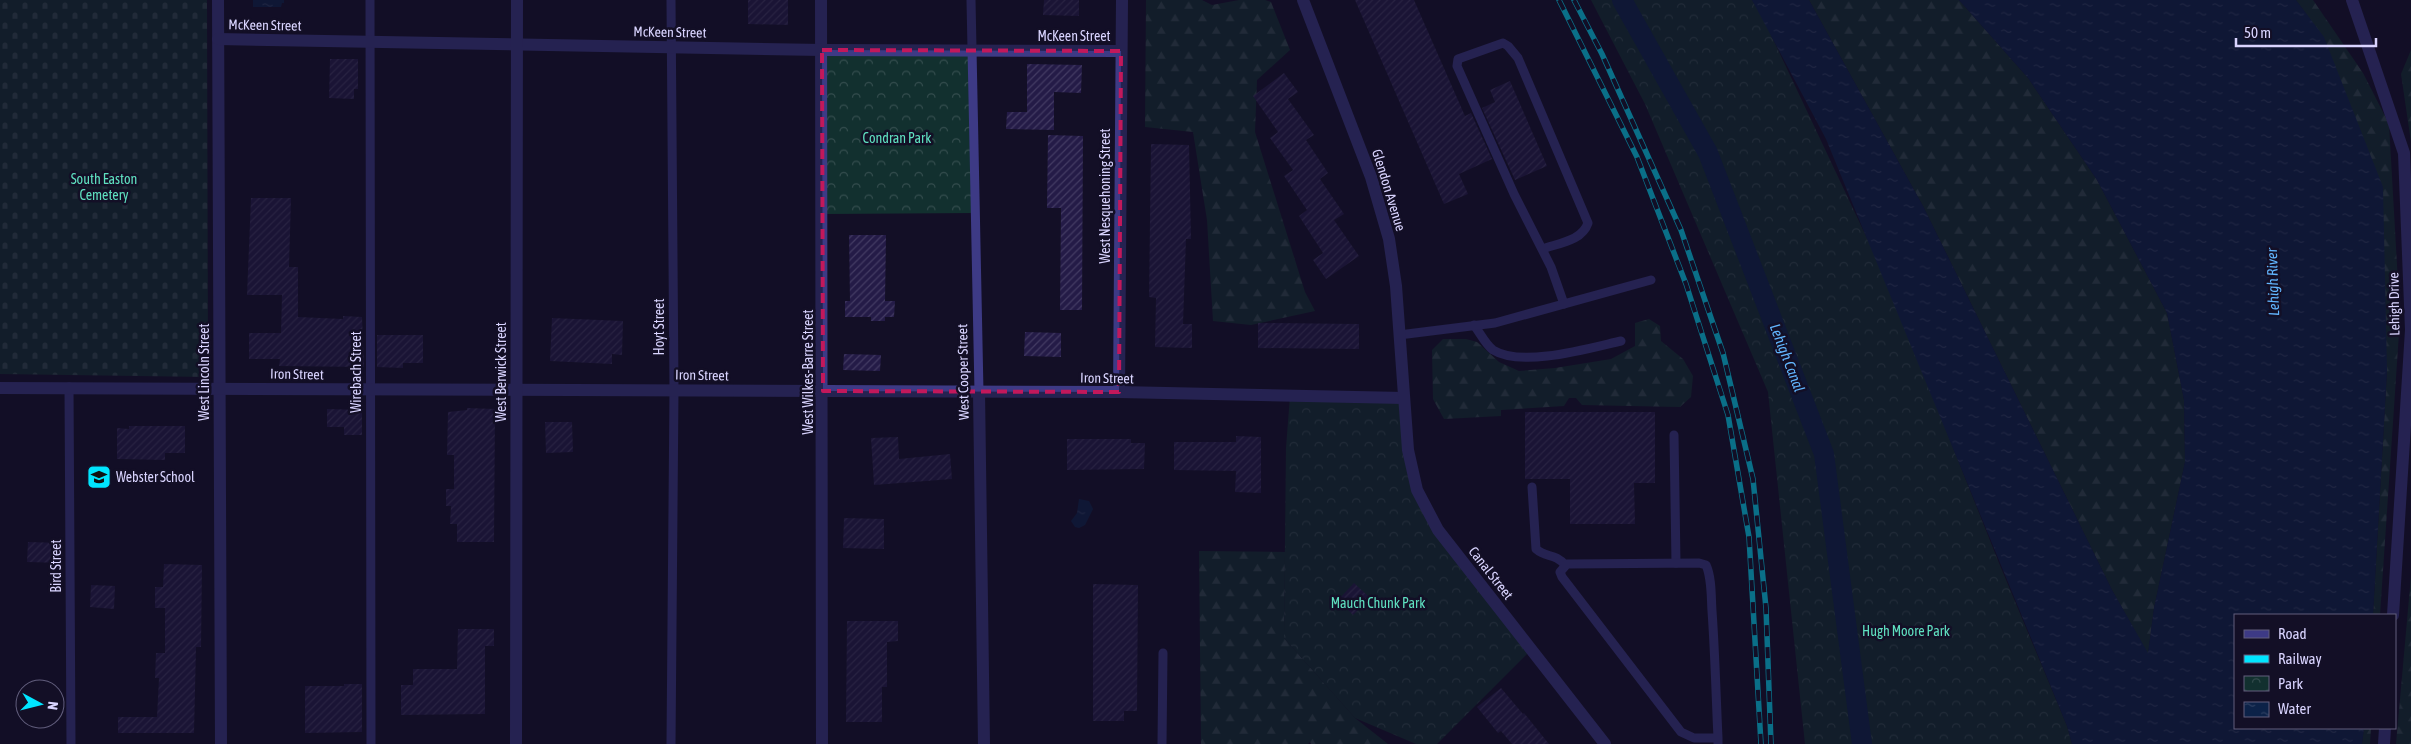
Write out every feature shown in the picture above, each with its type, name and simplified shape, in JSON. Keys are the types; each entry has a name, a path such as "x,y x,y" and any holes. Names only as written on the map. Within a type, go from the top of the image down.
{"street":[{"name":"West Lincoln Street","path":"218,0 221,744"},
{"name":"West Berwick Street","path":"516,0 516,744"},
{"name":"West Wilkes-Barre Street","path":"822,0 824,391 822,744"},
{"name":"West Nesquehoning Street","path":"1119,392 1122,0"},
{"name":"Glendon Avenue","path":"1303,0 1377,196 1392,259 1404,398"},
{"name":"Lehigh Drive","path":"2352,0 2404,153 2411,330 2393,614"},
{"name":"McKeen Street","path":"218,39 822,50 1121,51"},
{"name":"Iron Street","path":"0,388 1119,392 1404,398"},
{"name":"West Cooper Street","path":"979,392 984,744"},
{"name":"Canal Street","path":"1404,398 1410,464 1417,490 1428,514 1438,530 1605,744"},
{"path":"2384,744 2385,729"}],"lane":[{"name":"Wirebach Street","path":"370,0 371,744"},
{"name":"Hoyt Street","path":"670,744 674,389 671,0"},
{"name":"West Cooper Street","path":"971,0 979,392"},
{"path":"1542,249 1579,237 1585,232 1588,223 1518,58 1503,43 1458,58 1457,66 1514,194 1551,267 1564,304"},
{"path":"1399,335 1495,323 1651,280"},
{"path":"1474,326 1492,349 1518,358 1568,353 1622,341"},
{"name":"Bird Street","path":"69,387 72,744"},
{"path":"1674,435 1676,563"},
{"path":"1532,487 1536,549 1559,558 1565,565"},
{"path":"1676,563 1699,563 1706,565 1708,570 1716,666 1718,741 1694,738 1681,732 1560,572 1568,564 1676,563"},
{"path":"1162,744 1163,653"}],"highlighted area":[{"path":"822,50 1121,51 1119,392 823,391"}],"green space":[{"name":"South Easton Cemetery","path":"0,0 207,0 208,377 0,374"},
{"path":"1146,0 1202,0 1212,5 1239,0 1265,0 1271,2 1290,50 1257,80 1255,132 1305,292 1315,311 1251,325 1213,321 1207,220 1193,132 1145,127"},
{"name":"Hugh Moore Park","path":"1591,0 1752,0 1764,20 1882,270 1999,563 2067,726 2072,744 1805,744 1768,392 1645,104"},
{"path":"1809,0 1959,0 2028,78 2097,180 2167,313 2184,400 2185,462 2154,608 2148,654 2112,590 1923,206"},
{"path":"2296,0 2313,0 2363,73 2389,124 2400,318 2380,614 2373,614 2387,371 2324,38"},
{"name":"Condran Park","path":"822,50 971,51 975,213 823,214"},
{"path":"2411,50 2411,142 2401,74"},
{"path":"1649,319 1660,326 1661,341 1683,359 1693,376 1691,397 1680,407 1582,405 1576,398 1569,398 1564,406 1501,410 1501,416 1444,419 1433,399 1432,350 1443,339 1466,339 1477,342 1499,362 1519,371 1555,368 1611,359 1635,346 1635,323"},
{"name":"Mauch Chunk Park","path":"1290,396 1404,398 1408,450 1428,514 1531,650 1437,744 1416,744 1355,718 1284,638 1286,448"},
{"path":"1199,551 1285,552 1284,638 1355,718 1388,744 1311,744 1310,742 1308,744 1201,744"},
{"path":"2411,576 2411,744 2396,744"},
{"path":"2364,729 2371,729 2370,744 2362,744"}],"water":[{"path":"253,0 284,0 284,3 282,3 281,7 253,7"},
{"name":"Lehigh River","path":"1752,0 1809,0 1923,206 2112,590 2148,653 2154,608 2185,462 2184,400 2167,313 2097,180 2028,78 1959,0 2296,0 2324,37 2383,187 2387,371 2373,614 2234,614 2234,729 2364,729 2362,744 2072,744 2067,726 1826,139"},
{"path":"1079,499 1089,501 1093,509 1085,525 1079,528 1075,527 1071,521 1077,513"}],"building":[{"path":"748,0 788,0 788,25 748,24"},
{"path":"1044,0 1079,0 1079,16 1043,15"},
{"path":"1355,0 1414,0 1465,116 1471,113 1492,159 1459,174 1468,194 1444,204"},
{"path":"330,59 358,59 358,89 354,89 354,99 329,98"},
{"path":"1027,64 1082,65 1081,93 1054,92 1054,130 1006,129 1007,112 1027,112"},
{"path":"1284,73 1298,92 1288,99 1314,135 1306,140 1328,173 1320,179 1344,214 1334,220 1359,256 1326,279 1313,260 1323,253 1299,216 1307,210 1284,176 1293,170 1270,138 1278,132 1253,96"},
{"path":"1510,81 1547,166 1515,180 1482,108 1495,102 1490,90"},
{"path":"1048,135 1083,136 1082,310 1060,310 1061,208 1047,208"},
{"path":"1151,144 1189,145 1191,239 1186,239 1183,324 1192,324 1192,348 1155,347 1156,298 1149,297"},
{"path":"251,198 291,198 289,267 298,267 298,317 343,319 343,316 362,317 364,367 279,366 280,359 249,359 249,333 281,333 282,295 247,295"},
{"path":"849,235 886,235 885,301 895,301 894,317 885,317 885,321 871,321 871,317 845,317 845,301 850,301"},
{"path":"552,318 623,321 622,355 612,354 612,364 550,361"},
{"path":"1258,323 1359,324 1359,349 1258,348"},
{"path":"1025,332 1061,333 1061,357 1024,356"},
{"path":"377,335 423,335 423,363 403,363 403,368 377,367"},
{"path":"844,354 881,355 880,371 843,370"},
{"path":"467,408 495,409 494,542 457,542 457,524 450,524 451,506 446,506 446,489 454,489 454,455 447,455 448,412 467,410"},
{"path":"327,409 362,410 362,435 344,435 344,427 327,427"},
{"path":"1525,412 1655,412 1655,483 1634,483 1635,524 1570,524 1570,479 1525,479"},
{"path":"545,422 572,422 573,452 546,453"},
{"path":"129,426 185,426 185,453 165,453 165,460 117,459 117,428 129,429"},
{"path":"1236,436 1261,437 1261,493 1235,492 1236,471 1174,470 1174,442 1236,442"},
{"path":"898,437 899,459 950,454 952,479 874,485 871,438"},
{"path":"1067,439 1131,439 1131,443 1145,443 1144,469 1067,470"},
{"path":"844,518 884,519 884,549 843,548"},
{"path":"28,542 63,543 63,563 27,562"},
{"path":"164,564 202,565 201,647 196,647 194,733 118,733 118,717 157,717 159,678 155,678 156,653 165,653 165,608 155,608 155,587 163,587"},
{"path":"1354,583 1370,598 1353,615 1338,600"},
{"path":"1093,584 1138,585 1137,711 1124,711 1124,721 1093,721"},
{"path":"91,585 115,586 114,609 90,607"},
{"path":"847,621 898,621 898,641 887,642 887,687 882,687 882,722 846,722"},
{"path":"458,629 494,629 494,646 485,646 485,714 401,715 401,685 413,685 413,669 457,669"},
{"path":"344,684 362,684 362,732 305,733 305,686 344,686"},
{"path":"1501,688 1549,744 1512,744 1501,731 1498,733 1477,707"}],"waterway":[{"name":"Lehigh Canal","path":"1622,0 1708,153 1824,454 1862,744"}],"railway":[{"path":"1559,0 1637,157 1686,284 1728,415 1749,537 1761,744"},
{"path":"1574,0 1602,54 1681,230 1723,353 1753,479 1766,608 1771,744"}],"place":[{"name":"Webster School","path":"99,477"}]}
